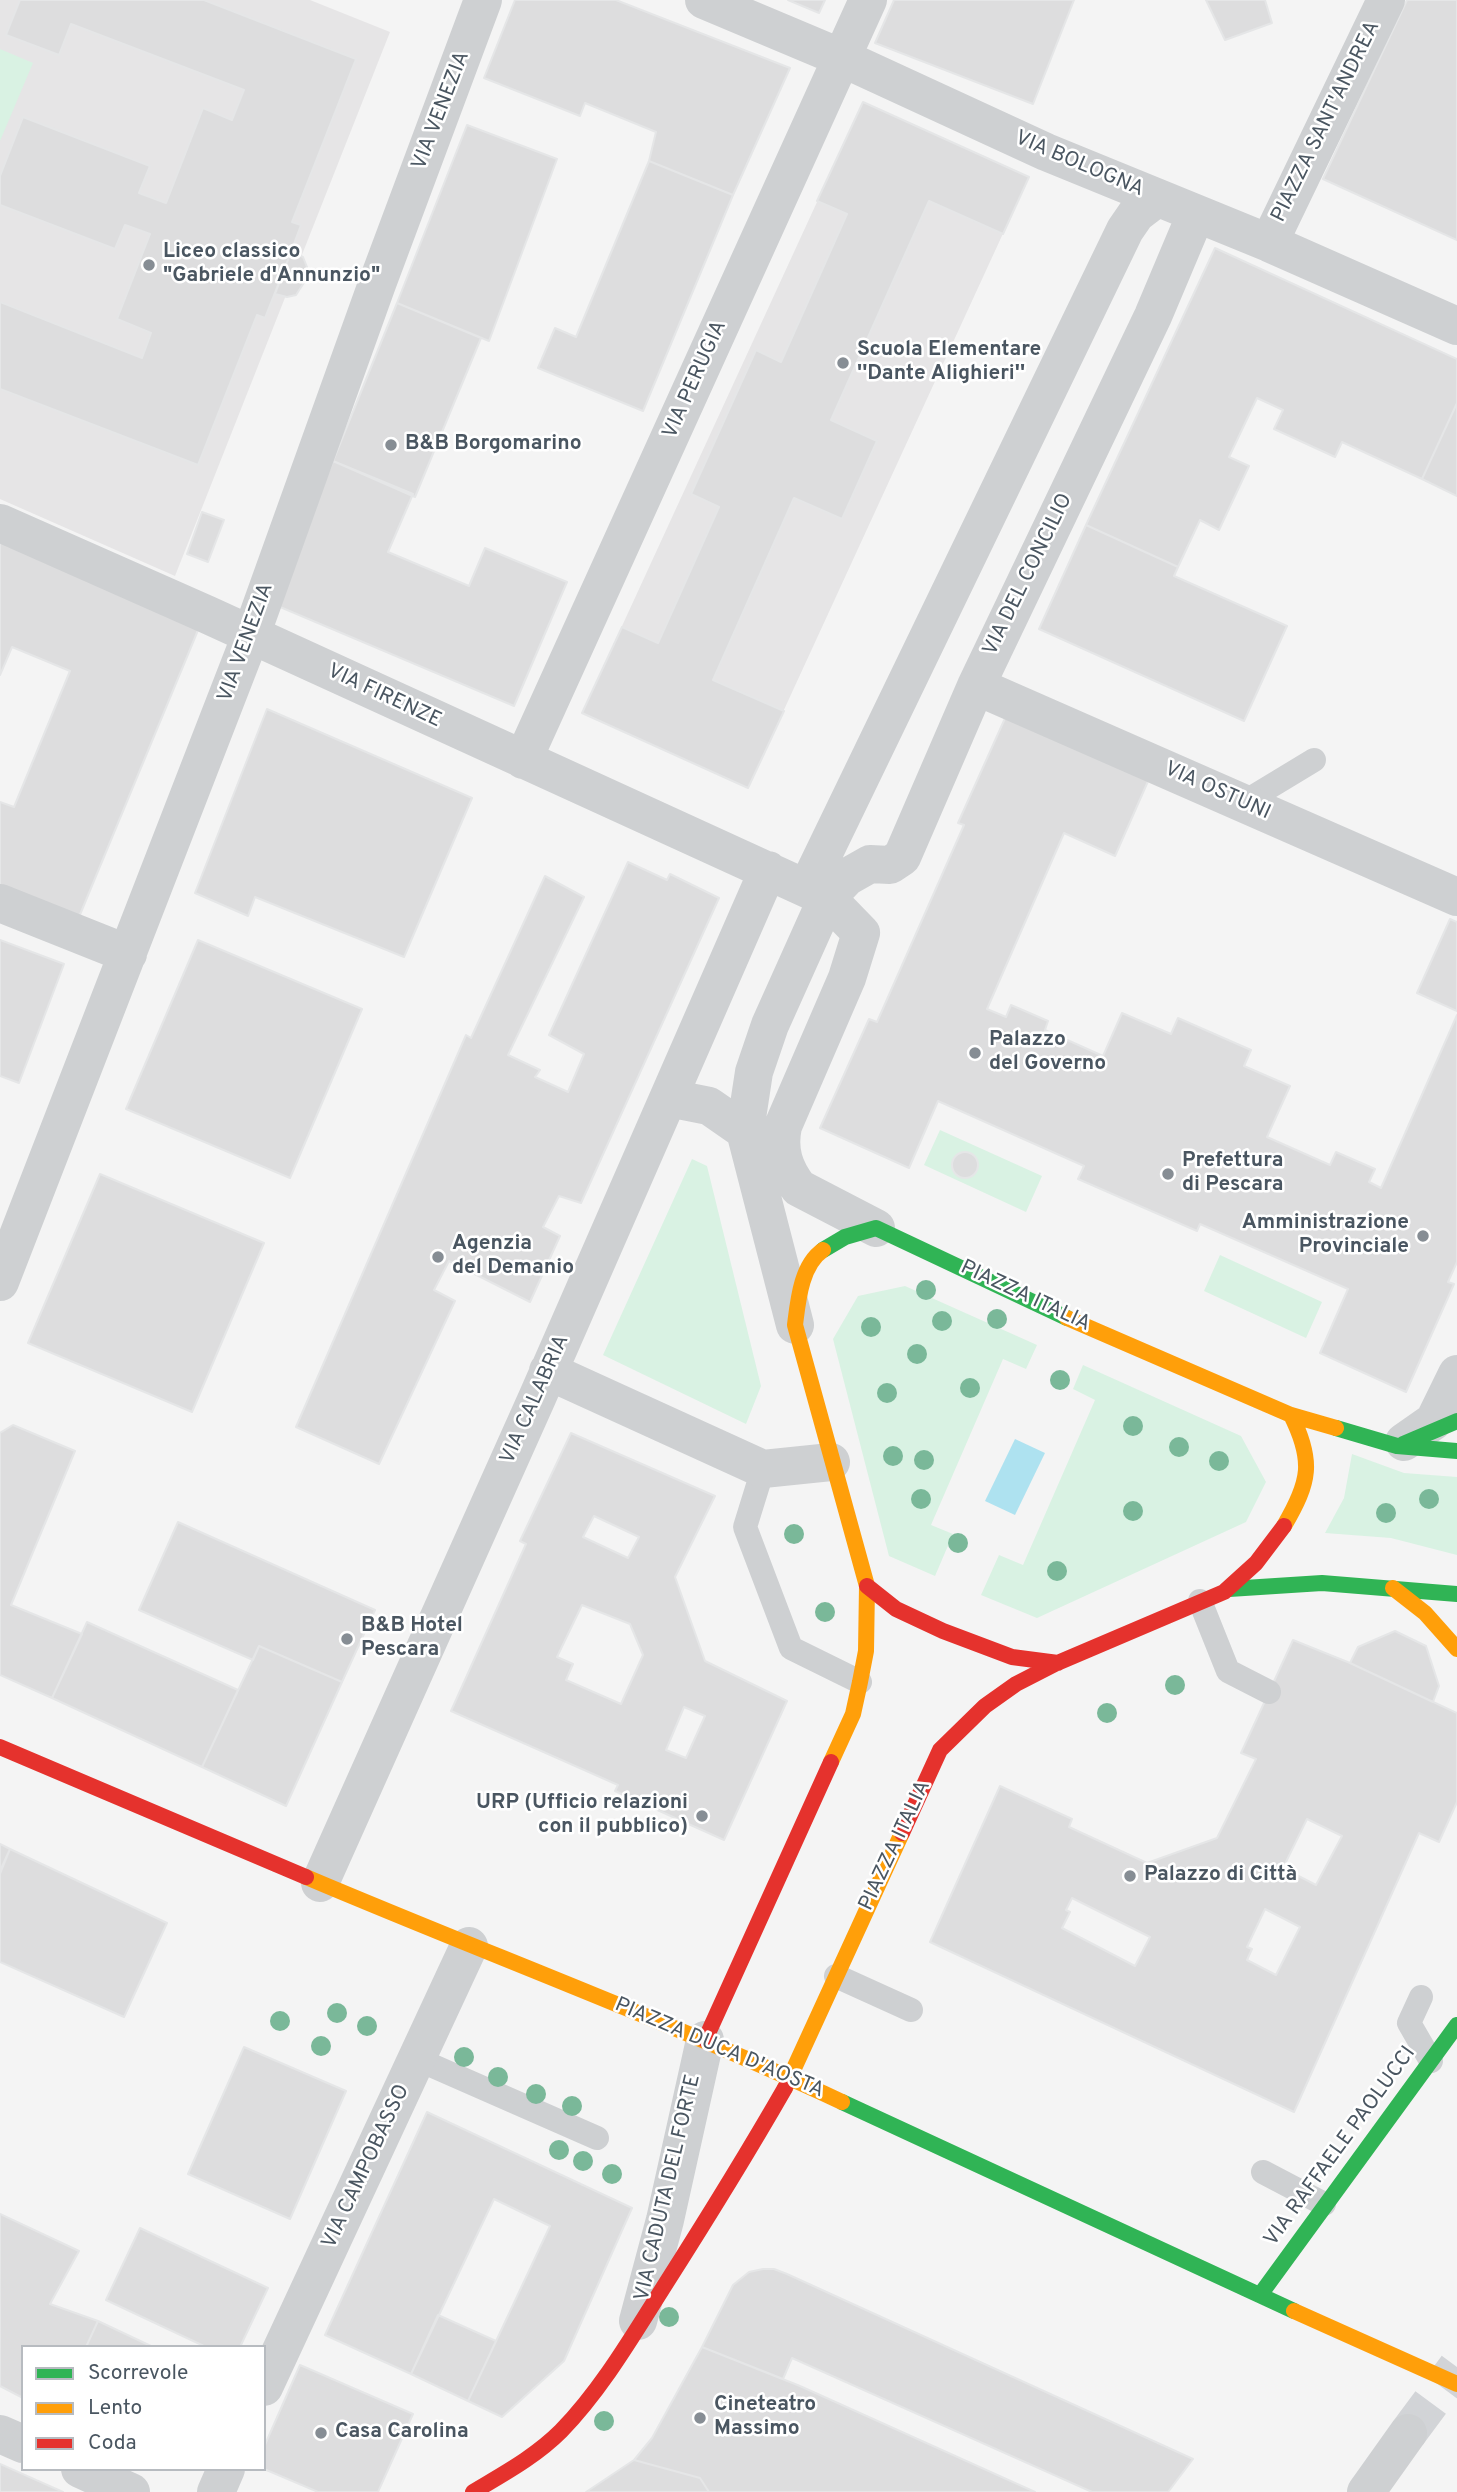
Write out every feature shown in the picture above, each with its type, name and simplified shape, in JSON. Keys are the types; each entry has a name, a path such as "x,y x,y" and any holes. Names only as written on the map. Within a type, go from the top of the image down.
{"street":[{"name":"VIA VENEZIA","path":"0,1282 251,635 372,297 483,0"},
{"name":"VIA BOLOGNA","path":"704,0 842,58 1076,164 1269,243 1457,326"},
{"name":"VIA PERUGIA","path":"523,760 868,0"},
{"name":"PIAZZA SANT'ANDREA","path":"1269,243 1386,0"},
{"path":"705,2040 853,1714 866,1651 867,1586 831,1462 745,1131 754,1072 817,893 1125,230 1136,214 1157,198"},
{"name":"VIA DEL CONCILIO","path":"817,893 870,864 890,865 902,856 976,686 1153,316 1196,214"},
{"name":"VIA FIRENZE","path":"0,523 768,870"},
{"name":"VIA OSTUNI","path":"976,686 1457,897"},
{"path":"768,870 817,893"},
{"name":"VIA CALABRIA","path":"320,1884 768,870"},
{"name":"PIAZZA ITALIA","path":"817,893 861,933 847,978 783,1126 780,1140 782,1157 790,1176 799,1188 876,1228 1079,1323 1290,1415 1397,1446 1457,1451"},
{"path":"0,904 128,954"},
{"path":"669,1098 709,1106 745,1131"},
{"path":"795,1325 800,1288 816,1255 845,1237 876,1228"},
{"path":"548,1371 763,1469 831,1462"},
{"path":"1397,1446 1434,1421 1457,1374"},
{"name":"PIAZZA ITALIA","path":"791,2078 940,1750 972,1715 1015,1685 1058,1663 1229,1589 1276,1538 1291,1516 1306,1482 1308,1469 1305,1445 1290,1415"},
{"path":"1397,1446 1457,1421"},
{"path":"1229,1589 1322,1583 1457,1594"},
{"path":"867,1586 896,1609 943,1631 1012,1657 1058,1663"},
{"path":"1394,1588 1425,1613 1457,1649"},
{"name":"PIAZZA DUCA D'AOSTA","path":"0,1747 469,1946 705,2040 1457,2384"},
{"name":"VIA CAMPOBASSO","path":"266,2383 469,1946"},
{"name":"VIA RAFFAELE PAOLUCCI","path":"1259,2295 1457,2025"},
{"name":"VIA CADUTA DEL FORTE","path":"633,2336 665,2220 705,2040"},
{"name":"VIA CADUTA DEL FORTE","path":"473,2492 532,2456 560,2432 583,2406 633,2336 738,2169 791,2078"},
{"path":"1366,2492 1408,2433"},
{"path":"0,2434 21,2443"},
{"path":"84,2471 131,2492"},
{"path":"216,2492 225,2471"}],"lane":[{"path":"1243,803 1314,760"},
{"path":"763,1469 745,1527 791,1648 860,1682"},
{"path":"1200,1601 1228,1671 1269,1692"},
{"path":"836,1976 911,2010"},
{"path":"1420,1997 1409,2023 1431,2061"},
{"path":"417,2059 597,2138"},
{"path":"1263,2172 1324,2204"}],"shaded area":[{"name":"Liceo classico \"Gabriele d'Annunzio\"","path":"0,0 310,0 390,32 175,576 0,499"},
{"name":"Scuola Elementare ''Dante Alighieri''","path":"863,102 1029,177 748,788 582,713"}],"green space":[{"path":"0,49 33,63 0,141"},
{"path":"940,1130 1042,1176 1026,1212 924,1165"},
{"path":"692,1159 707,1166 761,1386 746,1424 603,1355"},
{"path":"1220,1255 1322,1302 1306,1338 1204,1291"},
{"path":"905,1286 1037,1345 1026,1369 1003,1359 931,1525 953,1534 935,1576 889,1556 833,1339 858,1296"},
{"path":"1083,1365 1241,1436 1266,1482 1246,1522 1037,1618 981,1595 999,1555 1023,1565 1095,1400 1073,1389"},
{"path":"1352,1454 1404,1473 1457,1477 1457,1555 1391,1538 1325,1533 1344,1498"}],"water":[{"path":"1015,1439 1045,1453 1015,1515 985,1501"}],"building":[{"path":"20,0 204,0 356,59 292,222 301,225 291,252 265,318 257,315 198,465 0,389 0,302 142,358 151,333 117,319 150,234 125,225 115,249 0,205 0,176 23,117 150,166 139,193 166,203 203,108 232,120 244,90 71,24 59,55 6,35"},
{"path":"515,0 616,0 790,68 733,195 649,161 656,132 585,103 580,116 484,78"},
{"path":"788,0 825,0 819,13"},
{"path":"894,0 1074,0 1033,104 875,43"},
{"path":"1206,0 1265,0 1272,23 1225,40"},
{"path":"1407,0 1457,0 1457,240 1323,179"},
{"path":"863,102 1029,177 1003,234 929,201 831,420 877,441 842,519 794,498 713,680 784,711 748,788 582,713 622,627 658,643 719,507 691,494 756,350 781,362 847,214 817,201"},
{"path":"467,125 557,159 489,341 397,303"},
{"path":"649,161 733,195 643,411 538,368 555,328 576,337"},
{"path":"1215,248 1457,359 1457,403 1422,479 1342,442 1335,457 1274,429 1283,410 1257,398 1229,457 1249,466 1219,530 1200,520 1178,567 1086,525"},
{"path":"291,252 303,257 307,278 296,295 287,297 275,294"},
{"path":"397,303 481,338 415,497 333,461"},
{"path":"1457,403 1457,496 1422,479"},
{"path":"333,461 413,494 388,552 469,586 485,548 567,582 514,706 273,604"},
{"path":"202,512 224,520 208,562 187,554"},
{"path":"1086,525 1178,567 1174,576 1287,626 1244,721 1039,629"},
{"path":"0,541 201,623 79,917 0,885 0,802 14,807 70,671 12,647 0,675"},
{"path":"267,709 472,798 404,957 255,897 248,916 195,893"},
{"name":"Palazzo del Governo","path":"1006,716 1149,779 1115,856 1064,833 987,1009 1006,1017 1011,1005 1048,1021 1045,1030 1103,1056 1122,1013 1171,1034 1178,1018 1251,1050 1244,1066 1290,1086 1267,1137 1330,1165 1336,1152 1375,1169 1369,1182 1381,1188 1457,1015 1457,1262 1448,1282 1454,1284 1406,1392 1320,1353 1348,1289 1200,1224 1197,1231 1078,1179 1084,1166 938,1101 909,1168 820,1128 869,1019 877,1022 964,825 958,823"},
{"path":"628,862 667,880 670,874 719,898 581,1203 559,1196 543,1227 560,1236 530,1302 449,1261 434,1290 455,1301 379,1464 296,1427 466,1035 471,1038 545,876 584,897 508,1055 540,1070 535,1077 568,1092 584,1054 549,1035"},
{"path":"1450,919 1457,922 1457,1011 1417,993"},
{"path":"0,940 64,964 19,1083 0,1076"},
{"path":"198,940 362,1009 290,1178 126,1109"},
{"path":"965,1152 974,1156 978,1165 974,1174 965,1178 956,1174 952,1165 956,1156"},
{"path":"100,1174 264,1243 192,1412 28,1343"},
{"path":"13,1425 75,1451 11,1605 82,1634 52,1698 0,1675 0,1433"},
{"path":"571,1433 715,1496 675,1577 705,1661 787,1701 724,1840 615,1791 618,1785 451,1711 526,1544 520,1541","holes":["594,1516 639,1537 628,1558 583,1537","582,1605 630,1624 643,1655 621,1704 566,1680 573,1664 557,1657","684,1707 705,1716 686,1758 666,1750"]},
{"path":"178,1522 375,1610 342,1682 259,1646 253,1660 139,1610"},
{"path":"87,1622 238,1690 202,1767 52,1698"},
{"path":"1395,1631 1426,1646 1439,1686 1433,1702 1350,1663 1358,1647"},
{"name":"Palazzo di Città","path":"1293,1640 1350,1663 1457,1713 1457,1802 1439,1842 1419,1833 1294,2112 930,1942 1000,1786 1072,1819 1069,1827 1147,1863 1217,1838 1256,1759 1241,1753","holes":["1307,1819 1342,1836 1316,1885 1283,1868","1072,1898 1150,1937 1135,1966 1062,1928 1070,1912 1066,1910","1265,1909 1300,1927 1276,1975 1247,1960 1252,1949 1247,1947"]},
{"path":"259,1646 342,1682 286,1806 202,1767"},
{"path":"0,1844 10,1849 0,1871"},
{"path":"10,1849 167,1923 124,2017 0,1962 0,1874"},
{"path":"244,2047 346,2091 290,2219 188,2174"},
{"path":"427,2112 632,2208 564,2361 502,2417 468,2401 550,2226 494,2199 411,2374 325,2335"},
{"path":"0,2214 79,2251 50,2304 98,2321 87,2345 21,2345 21,2397 0,2386"},
{"path":"140,2228 268,2288 241,2345 202,2345 106,2300"},
{"path":"774,2269 787,2274 1193,2459 1168,2492 1092,2492 792,2358 783,2379 702,2347 733,2285 749,2272"},
{"path":"438,2315 496,2341 468,2401 411,2374"},
{"path":"98,2321 149,2345 87,2345"},
{"path":"702,2347 800,2386 1035,2492 709,2492 700,2478 634,2460 652,2438"},
{"path":"300,2365 413,2414 378,2492 318,2492 266,2470 266,2442"},
{"path":"634,2460 700,2478 709,2492 586,2492"},
{"path":"0,2464 63,2492 0,2492"}],"tunnel":[{"path":"1408,2433 1457,2367"}],"traffic: fast":[{"path":"823,1250 845,1237 876,1228 1067,1318"},
{"path":"1403,1444 1457,1421"},
{"path":"1336,1428 1397,1446 1457,1451"},
{"path":"1229,1589 1322,1583 1457,1594"},
{"path":"1260,2295 1457,2025"},
{"path":"842,2102 1294,2311"}],"traffic: slow":[{"path":"823,1250 805,1274 795,1325 867,1586 866,1651 860,1682 853,1714 831,1762"},
{"path":"1067,1318 1291,1415 1336,1428"},
{"path":"1284,1526 1299,1497 1306,1471 1303,1446 1291,1415"},
{"path":"1393,1588 1425,1613 1457,1649"},
{"path":"785,2088 902,1833"},
{"path":"306,1877 642,2015 842,2102"},
{"path":"1294,2311 1457,2384"}],"traffic: jam":[{"path":"902,1833 940,1750 985,1706 1016,1684 1055,1664 1224,1592 1256,1563 1284,1526"},
{"path":"867,1586 896,1609 943,1631 1012,1657 1058,1663"},
{"path":"0,1747 306,1877"},
{"path":"705,2040 831,1762"},
{"path":"473,2492 540,2449 576,2415 603,2381 679,2263 785,2088"}],"place":[{"name":"Liceo classico \"Gabriele d'Annunzio\"","path":"149,265"},
{"name":"Scuola Elementare ''Dante Alighieri''","path":"843,363"},
{"name":"B&B Borgomarino","path":"391,445"},
{"name":"Palazzo del Governo","path":"975,1053"},
{"name":"Prefettura di Pescara","path":"1168,1174"},
{"name":"Amministrazione Provinciale","path":"1423,1236"},
{"name":"Agenzia del Demanio","path":"438,1257"},
{"name":"B&B Hotel Pescara","path":"347,1639"},
{"name":"URP (Ufficio relazioni con il pubblico)","path":"702,1816"},
{"name":"Palazzo di Città","path":"1130,1876"},
{"name":"Cineteatro Massimo","path":"700,2418"},
{"name":"Casa Carolina","path":"321,2433"}]}
